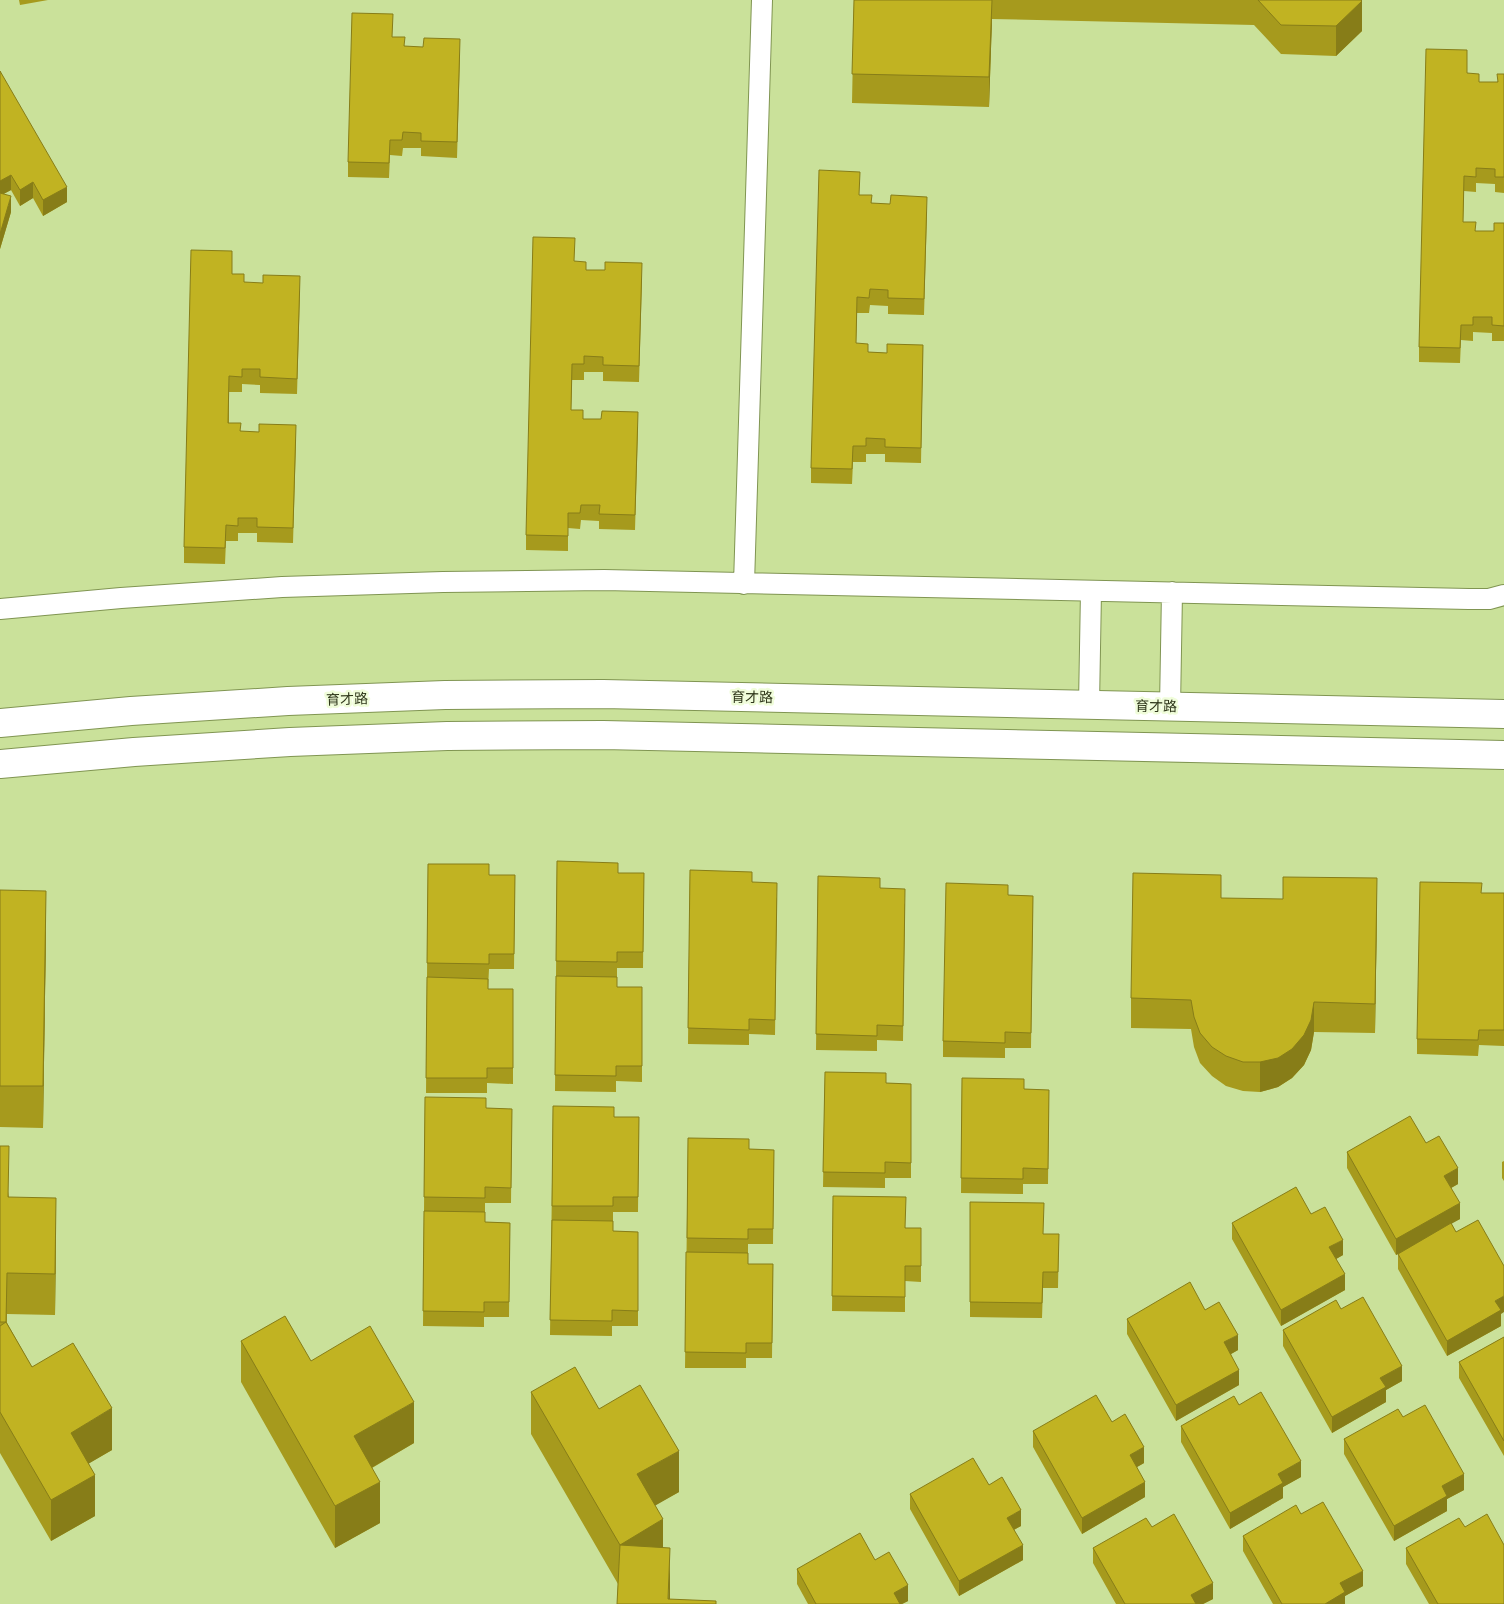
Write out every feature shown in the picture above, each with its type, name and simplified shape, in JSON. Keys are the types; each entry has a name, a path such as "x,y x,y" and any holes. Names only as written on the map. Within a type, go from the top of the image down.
{"street":[{"name":"育才路","path":"0,723 130,711 288,701 446,695 613,694 1504,714"},
{"path":"0,764 134,752 290,742 447,736 594,735 1504,755"}],"lane":[{"path":"744,584 762,0"},
{"path":"0,609 121,598 282,587 424,582 604,580 1469,599 1489,599 1504,595"},
{"path":"1089,704 1091,591"},
{"path":"1170,707 1172,592"}],"building":[{"path":"854,0 992,0 989,77 852,74"},
{"path":"1258,0 1362,1 1336,26 1281,25"},
{"path":"352,13 393,14 392,37 405,37 404,46 423,47 424,38 460,39 457,142 421,141 421,133 403,132 402,140 390,140 389,163 348,162"},
{"path":"1426,49 1467,50 1467,73 1479,74 1479,82 1498,82 1497,74 1504,74 1504,177 1495,177 1495,169 1476,168 1476,177 1464,176 1463,222 1476,222 1475,231 1494,231 1494,223 1504,223 1504,326 1492,325 1492,317 1473,317 1473,325 1461,325 1460,348 1419,347"},
{"path":"0,71 67,187 43,200 33,182 20,190 11,175 0,181"},
{"path":"819,170 860,172 859,195 872,195 871,203 890,204 891,195 927,197 924,299 888,298 888,290 870,289 869,298 857,297 856,343 868,344 868,352 887,353 887,344 923,345 921,448 885,447 885,439 866,438 866,446 853,446 852,469 811,468"},
{"path":"0,193 11,196 0,234"},
{"path":"533,237 575,238 574,261 586,262 586,270 605,270 605,262 642,263 639,366 603,365 603,357 584,356 584,364 572,364 571,410 583,410 583,419 601,419 602,411 638,412 635,515 599,514 600,505 581,505 580,513 568,513 568,536 526,535"},
{"path":"191,250 232,251 232,274 244,274 244,282 263,283 263,275 300,276 297,379 260,377 260,369 242,369 242,377 229,376 228,423 241,423 240,431 259,432 259,424 296,425 293,528 257,527 257,518 238,518 238,526 226,525 225,548 184,547"},
{"path":"557,861 618,863 618,873 644,873 643,952 617,952 617,962 556,961"},
{"path":"428,864 489,864 489,875 515,875 514,954 489,954 489,964 427,963"},
{"path":"690,870 752,872 752,882 777,883 775,1020 749,1019 749,1030 688,1028"},
{"path":"1133,873 1221,875 1221,898 1283,899 1283,877 1377,878 1375,1004 1314,1002 1311,1020 1304,1035 1292,1049 1278,1058 1260,1062 1243,1062 1226,1056 1212,1047 1200,1033 1194,1017 1191,1000 1131,998"},
{"path":"818,876 880,878 880,888 905,889 903,1026 877,1025 877,1036 816,1034"},
{"path":"1420,882 1482,883 1481,893 1504,893 1504,1030 1479,1030 1478,1040 1417,1039"},
{"path":"946,883 1008,885 1008,895 1033,896 1031,1033 1005,1032 1005,1043 943,1041"},
{"path":"0,890 46,891 43,1086 0,1086"},
{"path":"556,976 617,977 617,987 642,987 642,1066 616,1066 616,1076 555,1075"},
{"path":"427,977 488,979 488,989 513,989 513,1068 487,1068 487,1078 426,1078"},
{"path":"825,1072 886,1073 886,1083 911,1084 911,1163 885,1162 885,1173 823,1172"},
{"path":"962,1078 1024,1079 1024,1089 1049,1090 1048,1169 1023,1168 1023,1179 961,1178"},
{"path":"425,1097 486,1098 486,1108 512,1109 511,1188 485,1187 485,1198 424,1197"},
{"path":"553,1106 614,1107 614,1117 639,1117 638,1197 613,1197 613,1206 552,1206"},
{"path":"1410,1116 1426,1143 1439,1136 1458,1168 1444,1176 1460,1203 1396,1239 1347,1152"},
{"path":"688,1138 749,1139 749,1149 774,1150 773,1229 748,1229 748,1239 687,1238"},
{"path":"0,1146 9,1146 8,1197 56,1198 55,1274 7,1273 6,1322 0,1322"},
{"path":"1296,1187 1311,1214 1325,1207 1343,1240 1329,1247 1345,1274 1281,1310 1232,1223"},
{"path":"833,1196 906,1197 905,1228 921,1228 921,1266 905,1266 905,1297 832,1296"},
{"path":"970,1202 1044,1203 1043,1234 1059,1234 1058,1272 1043,1272 1042,1303 970,1302"},
{"path":"424,1211 485,1212 485,1222 510,1223 509,1302 484,1302 484,1312 423,1311"},
{"path":"552,1220 613,1221 613,1231 638,1232 638,1311 612,1310 612,1321 550,1320"},
{"path":"1478,1220 1504,1266 1504,1296 1495,1301 1501,1310 1447,1341 1398,1254 1451,1223 1456,1232"},
{"path":"686,1252 748,1253 748,1264 773,1264 772,1343 746,1343 746,1353 685,1352"},
{"path":"1190,1282 1205,1310 1219,1302 1238,1335 1224,1342 1239,1370 1176,1405 1127,1319"},
{"path":"1363,1297 1402,1366 1380,1378 1386,1387 1332,1417 1283,1330 1336,1300 1341,1309"},
{"path":"285,1316 311,1361 370,1326 414,1402 354,1436 380,1482 335,1506 241,1341"},
{"path":"6,1322 32,1367 73,1343 112,1408 71,1433 95,1475 51,1500 0,1412 0,1326"},
{"path":"1504,1337 1504,1441 1459,1362"},
{"path":"575,1367 599,1409 640,1385 679,1451 637,1474 663,1519 620,1545 531,1392"},
{"path":"1261,1392 1301,1461 1278,1474 1283,1483 1230,1513 1181,1426 1234,1396 1239,1405"},
{"path":"1096,1395 1112,1422 1125,1414 1144,1447 1130,1455 1145,1482 1082,1518 1033,1431"},
{"path":"1425,1405 1464,1474 1442,1486 1447,1496 1394,1526 1344,1439 1398,1409 1403,1417"},
{"path":"973,1458 989,1485 1002,1477 1021,1510 1007,1518 1023,1545 959,1581 910,1494"},
{"path":"1323,1502 1363,1571 1340,1583 1345,1592 1325,1604 1282,1604 1243,1536 1296,1505 1301,1514"},
{"path":"1174,1514 1213,1583 1191,1595 1196,1604 1125,1604 1093,1548 1146,1518 1152,1527"},
{"path":"1487,1514 1504,1545 1504,1604 1438,1604 1406,1548 1459,1518 1465,1527"},
{"path":"860,1533 875,1560 889,1552 908,1585 894,1593 900,1604 816,1604 797,1569"},
{"path":"620,1545 670,1548 668,1599 716,1601 716,1604 617,1604"}]}
